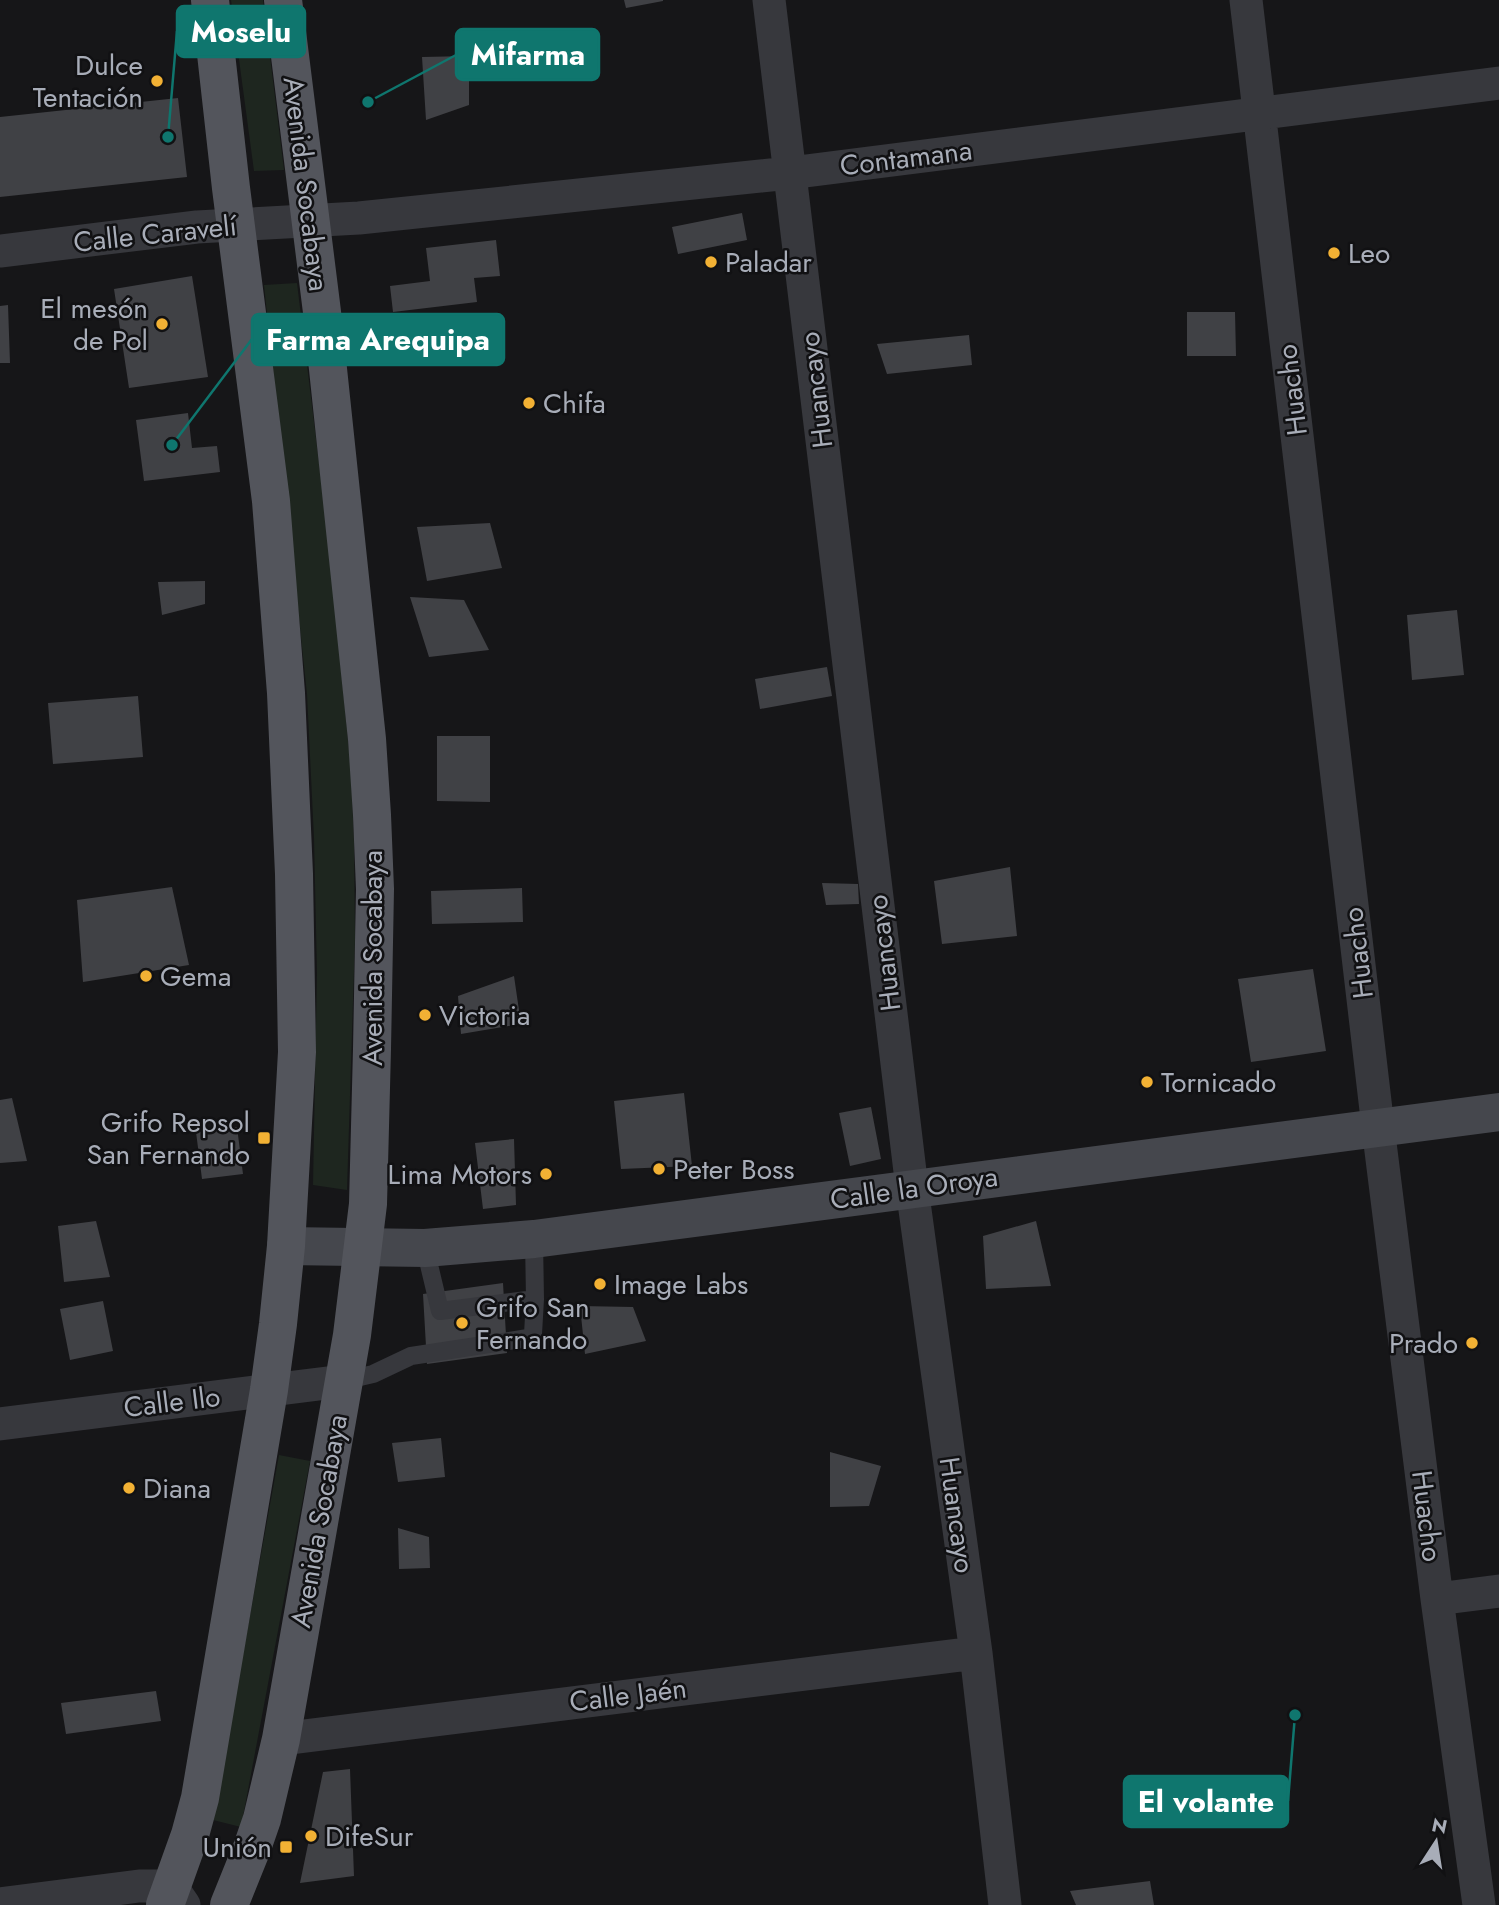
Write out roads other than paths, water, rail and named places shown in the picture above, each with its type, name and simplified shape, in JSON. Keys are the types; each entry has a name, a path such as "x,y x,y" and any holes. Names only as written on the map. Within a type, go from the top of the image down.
{"main road":[{"path":"173,1899 200,1798 269,1390 286,1246 297,1052 294,874 286,693 271,501 209,0"},
{"name":"Avenida Socabaya","path":"229,1905 262,1819 281,1738 352,1335 368,1204 375,953 372,815 367,739 311,222 283,0"}],"street":[{"name":"Huancayo","path":"769,0 912,1188 976,1653 1005,1905"},
{"name":"Huacho","path":"1246,0 1378,1127 1437,1599 1479,1905"},
{"name":"Contamana","path":"311,222 790,173 1499,83"},
{"name":"Calle Caravelí","path":"0,251 197,226 311,222"},
{"name":"Calle la Oroya","path":"286,1246 425,1248 534,1239 1499,1112"},
{"name":"Calle Ilo","path":"0,1424 343,1381"},
{"path":"1437,1599 1499,1591"},
{"name":"Calle Jaén","path":"281,1738 976,1653"},
{"path":"0,1904 139,1886 173,1899"}],"lane":[{"path":"343,1381 373,1374 411,1356 528,1338 533,1334 536,1299 534,1239"},
{"path":"425,1248 440,1311 536,1299"}],"place":[{"name":"Dulce Tentación","path":"157,81"},
{"name":"Mifarma","path":"368,102"},
{"name":"Moselu","path":"168,137"},
{"name":"Leo","path":"1334,253"},
{"name":"Paladar","path":"711,262"},
{"name":"El mesón de Pol","path":"162,324"},
{"name":"Chifa","path":"529,403"},
{"name":"Farma Arequipa","path":"172,445"},
{"name":"Gema","path":"146,976"},
{"name":"Victoria","path":"425,1015"},
{"name":"Tornicado","path":"1147,1082"},
{"name":"Grifo Repsol San Fernando","path":"264,1138"},
{"name":"Peter Boss","path":"659,1169"},
{"name":"Lima Motors","path":"546,1174"},
{"name":"Image Labs","path":"600,1284"},
{"name":"Grifo San Fernando","path":"462,1323"},
{"name":"Prado","path":"1472,1343"},
{"name":"Diana","path":"129,1488"},
{"name":"El volante","path":"1295,1715"},
{"name":"DifeSur","path":"311,1836"},
{"name":"Unión","path":"286,1847"}]}
